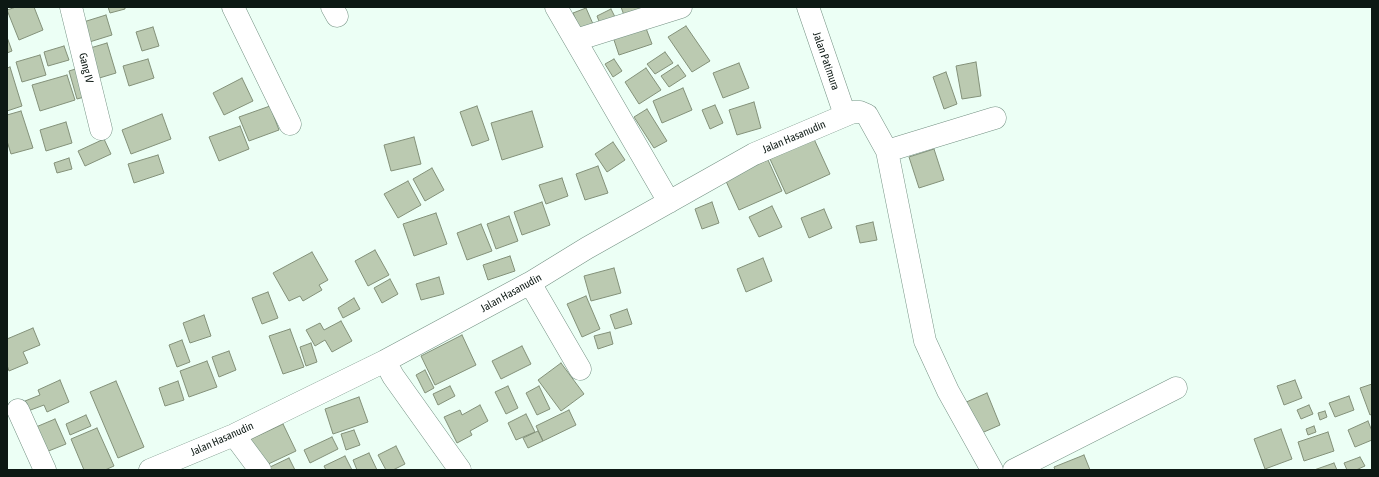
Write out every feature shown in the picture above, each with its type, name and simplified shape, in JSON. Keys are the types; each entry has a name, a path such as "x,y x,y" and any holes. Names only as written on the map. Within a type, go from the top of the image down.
{"street":[{"name":"Gang IV","path":"72,7 101,129"},
{"path":"233,7 290,124"},
{"path":"556,7 669,202"},
{"path":"576,40 681,7"},
{"name":"Jalan Patimura","path":"808,7 845,115"},
{"name":"Jalan Hasanudin","path":"150,470 234,435 385,361 530,283 754,154 853,112 860,112 867,115 887,151"},
{"path":"992,470 948,390 925,341 887,151 995,118"},
{"path":"530,283 580,370"},
{"path":"385,361 460,470"},
{"path":"1014,470 1176,388"},
{"path":"18,410 45,470"},
{"path":"234,435 260,470"}],"building":[{"path":"16,7 34,7 43,30 19,40 7,10"},
{"path":"108,7 125,7 125,9 110,13"},
{"path":"621,7 649,7 625,18"},
{"path":"586,8 593,24 580,30 573,13"},
{"path":"611,9 615,17 600,24 597,16"},
{"path":"106,15 112,35 83,44 77,24"},
{"path":"644,23 652,44 619,55 612,34"},
{"path":"686,26 710,61 692,72 668,37"},
{"path":"153,27 159,46 142,51 136,32"},
{"path":"7,37 12,51 7,53"},
{"path":"107,43 116,73 96,79 87,49"},
{"path":"64,46 69,60 48,66 44,52"},
{"path":"665,52 673,63 655,74 647,64"},
{"path":"40,55 46,75 22,82 16,62"},
{"path":"148,59 154,78 129,86 123,66"},
{"path":"614,59 622,71 613,77 605,64"},
{"path":"976,62 981,96 962,99 956,66"},
{"path":"739,63 749,88 723,98 713,73"},
{"path":"678,65 686,76 669,87 661,76"},
{"path":"10,67 22,106 7,111 7,68"},
{"path":"82,67 91,95 77,99 69,71"},
{"path":"646,68 661,90 639,104 625,82"},
{"path":"946,72 957,104 944,109 933,77"},
{"path":"67,75 75,100 40,111 32,85"},
{"path":"242,78 253,101 224,115 213,93"},
{"path":"683,88 692,110 662,123 653,101"},
{"path":"754,102 761,128 737,135 729,110"},
{"path":"715,105 723,123 710,129 702,110"},
{"path":"270,106 279,130 249,141 239,117"},
{"path":"477,106 489,140 472,146 460,112"},
{"path":"647,109 667,141 654,148 634,117"},
{"path":"21,111 33,148 11,154 7,141 7,115"},
{"path":"532,111 543,147 502,160 491,123"},
{"path":"162,114 171,139 131,154 122,130"},
{"path":"66,122 72,143 46,151 40,130"},
{"path":"240,126 249,149 219,161 209,137"},
{"path":"414,137 421,164 391,171 384,145"},
{"path":"104,139 111,154 85,166 78,151"},
{"path":"814,139 830,174 786,194 770,159"},
{"path":"613,142 625,160 607,172 595,154"},
{"path":"934,149 944,180 919,188 909,157"},
{"path":"158,155 164,173 134,183 128,164"},
{"path":"69,158 72,169 57,173 54,163"},
{"path":"768,160 782,191 739,210 725,179"},
{"path":"598,166 608,193 585,200 576,174"},
{"path":"432,168 444,190 425,201 413,179"},
{"path":"562,178 568,196 546,204 539,185"},
{"path":"408,181 421,205 398,218 384,194"},
{"path":"542,202 550,225 522,235 514,212"},
{"path":"712,202 719,223 702,229 695,209"},
{"path":"772,206 782,227 759,237 749,217"},
{"path":"824,209 832,228 809,238 801,218"},
{"path":"436,213 447,244 414,256 403,224"},
{"path":"509,216 518,241 496,249 487,224"},
{"path":"873,222 877,240 860,243 856,226"},
{"path":"481,224 492,251 467,260 457,233"},
{"path":"375,250 389,275 368,286 355,261"},
{"path":"312,252 328,280 319,285 322,290 303,301 300,296 289,301 273,273"},
{"path":"510,256 515,271 488,280 483,265"},
{"path":"763,258 772,281 746,292 737,269"},
{"path":"614,268 621,293 591,301 584,276"},
{"path":"439,277 444,294 421,300 416,284"},
{"path":"390,279 398,294 382,303 374,288"},
{"path":"268,292 278,318 262,324 252,298"},
{"path":"586,296 600,329 582,337 567,304"},
{"path":"354,298 360,309 343,318 338,308"},
{"path":"627,309 632,324 615,329 610,315"},
{"path":"204,315 211,336 190,343 183,323"},
{"path":"341,321 352,341 332,352 325,340 315,346 306,330 320,323 324,330"},
{"path":"33,328 40,345 23,352 28,363 9,371 7,365 7,339"},
{"path":"290,329 304,367 283,374 269,336"},
{"path":"610,332 613,344 598,349 594,336"},
{"path":"462,335 476,365 435,385 421,356"},
{"path":"182,340 190,362 177,367 169,345"},
{"path":"311,343 317,362 306,366 300,347"},
{"path":"522,346 531,364 501,379 492,361"},
{"path":"229,351 236,370 219,377 212,357"},
{"path":"207,361 217,387 189,397 180,371"},
{"path":"561,363 584,394 561,411 538,380"},
{"path":"425,370 434,388 425,393 416,375"},
{"path":"60,380 69,402 47,412 44,405 28,411 25,401 40,395 38,390"},
{"path":"1295,380 1302,398 1284,405 1277,386"},
{"path":"116,381 144,447 118,458 90,392"},
{"path":"178,381 184,400 165,406 159,388"},
{"path":"1372,384 1372,414 1370,415 1360,388"},
{"path":"450,386 455,396 438,405 433,394"},
{"path":"508,386 518,408 506,414 495,392"},
{"path":"539,386 550,409 537,415 526,393"},
{"path":"987,393 1000,425 977,435 964,403"},
{"path":"1349,396 1354,410 1335,417 1329,403"},
{"path":"359,397 368,422 333,434 325,409"},
{"path":"480,405 488,421 470,431 472,435 457,443 444,417 460,410 462,415"},
{"path":"1309,405 1313,414 1301,419 1297,410"},
{"path":"569,410 576,425 543,441 536,426"},
{"path":"1325,411 1327,417 1320,420 1318,413"},
{"path":"526,414 535,432 516,440 508,423"},
{"path":"86,415 91,426 70,435 66,424"},
{"path":"55,419 66,444 46,452 36,427"},
{"path":"1368,421 1372,431 1372,440 1355,447 1348,430"},
{"path":"283,424 296,451 262,467 249,440"},
{"path":"1314,426 1316,432 1308,435 1306,429"},
{"path":"97,428 114,466 105,470 84,470 71,439"},
{"path":"1281,429 1292,459 1265,469 1254,439"},
{"path":"354,430 360,445 346,450 341,434"},
{"path":"538,431 543,441 528,448 523,438"},
{"path":"1328,432 1334,451 1304,461 1298,442"},
{"path":"332,437 338,449 310,463 304,450"},
{"path":"396,446 405,464 393,470 386,470 378,455"},
{"path":"369,453 377,470 357,470 353,460"},
{"path":"1084,455 1090,470 1055,470 1054,467"},
{"path":"345,456 352,470 326,470 324,466"},
{"path":"1360,457 1365,466 1356,470 1347,470 1344,463"},
{"path":"289,458 295,470 268,470 268,468"},
{"path":"1334,463 1337,470 1314,470"}]}
